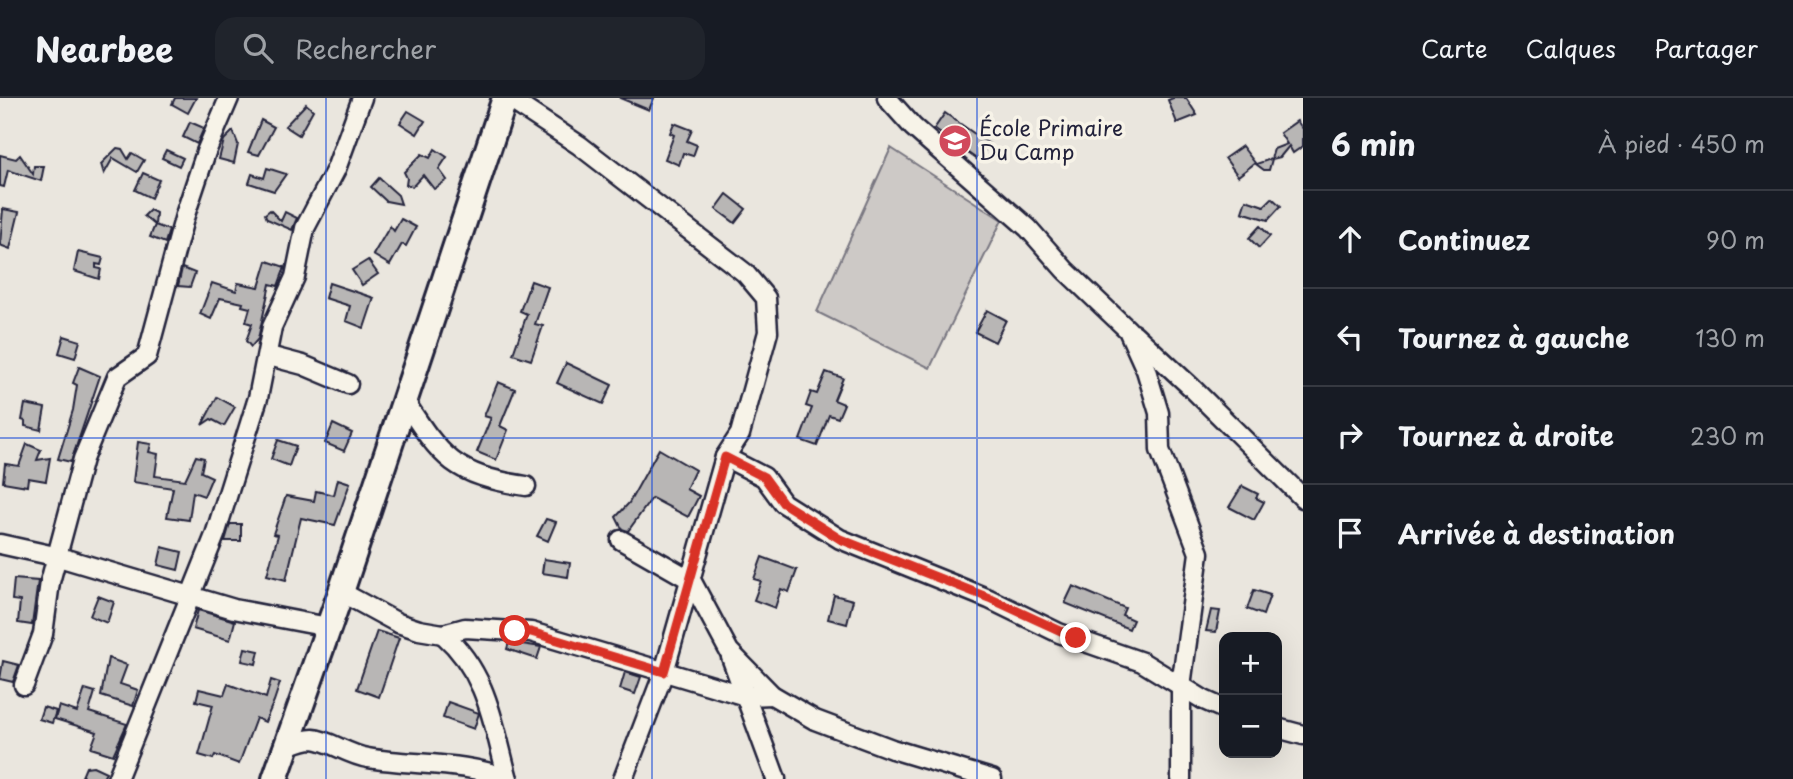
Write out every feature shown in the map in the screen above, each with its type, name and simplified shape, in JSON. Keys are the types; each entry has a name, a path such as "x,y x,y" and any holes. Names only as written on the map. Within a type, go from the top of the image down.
{"highway":[{"path":"275,779 341,592 506,98"}],"street":[{"path":"24,685 43,634 50,582 83,459 117,377 147,356 185,215 206,152 229,98"},
{"path":"117,779 215,534 269,356 272,327 295,277 305,228 335,169 362,98"},
{"path":"506,98 579,145 745,273 766,298 768,332 740,434 725,457 664,672 623,779"},
{"path":"887,98 914,127 1028,228 1065,270 1191,386 1303,498"},
{"path":"1128,330 1146,370 1159,413 1160,450 1199,553 1181,686 1181,779"},
{"path":"269,356 303,365 348,384"},
{"path":"404,400 434,447 462,469 489,481 526,486"},
{"path":"725,457 764,477 783,503 840,539 989,598 1059,633 1142,662 1219,706"},
{"path":"621,540 691,580 729,651 776,779"},
{"path":"0,544 59,556 234,609 328,627"},
{"path":"341,592 398,623 443,634 466,628 531,632 747,696 772,695"},
{"path":"443,634 457,647 484,686 508,779"},
{"path":"729,651 772,695 815,720 892,749 992,779"},
{"path":"1282,729 1303,735"},
{"path":"287,746 309,739 325,741 334,748 369,759 484,770 508,779"}],"shaded area":[{"path":"891,148 1002,220 930,368 817,312"}],"building":[{"path":"175,98 196,98 188,113 172,104"},
{"path":"620,98 654,98 649,110"},
{"path":"1186,98 1197,115 1177,123 1168,100"},
{"path":"306,104 313,110 299,135 285,126"},
{"path":"408,111 425,121 417,134 400,123"},
{"path":"945,113 989,144 978,160 934,129"},
{"path":"261,120 274,127 259,155 248,152"},
{"path":"1297,121 1303,129 1303,146 1293,153 1289,146 1280,157 1272,159 1269,170 1256,164 1271,159 1274,149 1287,144 1280,133"},
{"path":"190,122 204,128 197,144 183,137"},
{"path":"674,123 692,130 687,141 697,145 693,156 683,153 679,165 665,159 674,135 670,133"},
{"path":"233,131 238,144 234,163 219,159 224,140"},
{"path":"1242,146 1255,163 1238,176 1225,158"},
{"path":"117,148 122,149 128,159 132,153 144,160 137,172 113,158 104,174 101,164"},
{"path":"435,149 447,157 439,169 447,180 434,189 423,175 413,186 406,185 404,172 422,154 430,158"},
{"path":"166,150 183,158 179,166 162,158"},
{"path":"0,155 16,159 20,155 33,174 34,166 44,166 41,181 8,170 4,187 0,186"},
{"path":"267,168 286,174 274,191 249,183 252,174 264,178"},
{"path":"143,173 159,180 151,198 135,190"},
{"path":"379,178 398,195 401,204 386,201 371,187"},
{"path":"727,194 746,209 735,223 716,209"},
{"path":"1272,198 1281,206 1268,220 1242,212 1246,200 1264,206"},
{"path":"3,209 19,212 10,249 0,245"},
{"path":"150,210 156,213 155,225 144,216"},
{"path":"270,210 281,221 285,212 297,218 292,230 267,219 265,214"},
{"path":"401,219 416,227 406,246 402,244 390,265 373,255 390,226 394,231"},
{"path":"155,225 169,230 165,243 150,237"},
{"path":"1260,226 1270,236 1259,248 1249,238"},
{"path":"78,252 103,258 101,265 96,264 96,268 101,269 99,279 74,271"},
{"path":"368,260 378,274 362,285 352,270"},
{"path":"267,261 285,267 278,286 270,284 258,339 251,347 246,341 252,324 246,322 250,308 242,306 243,303 220,298 211,319 200,314 212,283 236,291 238,283 259,287"},
{"path":"182,268 195,273 190,287 178,286"},
{"path":"531,281 548,287 535,324 543,326 531,360 513,354 527,314 520,311"},
{"path":"329,283 374,298 364,328 346,321 350,306 325,298"},
{"path":"987,310 1006,320 995,342 975,332"},
{"path":"64,336 80,341 75,358 59,353"},
{"path":"566,363 612,385 603,404 557,383"},
{"path":"79,367 100,376 71,462 58,459 73,410 77,385 73,383"},
{"path":"826,372 843,378 834,400 844,404 838,418 829,415 817,446 800,440 812,408 806,406 811,392 817,394"},
{"path":"498,382 515,389 500,426 508,430 496,460 477,452 491,418 484,416"},
{"path":"217,397 235,407 224,426 211,419 202,425"},
{"path":"25,404 45,408 41,430 25,426 25,421 22,420"},
{"path":"333,424 352,433 344,451 325,443"},
{"path":"278,440 296,446 289,466 271,459"},
{"path":"138,442 151,444 149,452 158,454 155,476 185,480 196,456 204,458 201,472 212,477 204,496 193,492 189,520 167,517 173,488 133,482"},
{"path":"27,444 41,450 37,460 50,458 46,481 28,478 27,486 3,482 5,464 19,466"},
{"path":"659,449 695,470 686,489 699,496 688,517 652,498 628,531 622,529 616,517 629,503"},
{"path":"338,479 350,483 335,525 301,518 286,580 267,575 278,535 273,534 286,496 314,501 316,491 334,495"},
{"path":"1242,486 1258,494 1256,498 1264,502 1254,520 1229,507"},
{"path":"546,519 556,522 548,541 537,536"},
{"path":"230,524 241,524 241,541 225,541"},
{"path":"162,547 182,552 178,570 158,565"},
{"path":"762,557 797,570 789,592 781,589 775,608 754,600 761,581 754,579"},
{"path":"544,559 570,563 568,577 542,573"},
{"path":"14,579 38,581 32,625 18,623 20,601 12,600"},
{"path":"1073,586 1125,608 1122,615 1133,620 1129,629 1065,603"},
{"path":"1254,590 1270,595 1263,615 1247,609"},
{"path":"834,595 853,600 847,624 828,619"},
{"path":"98,596 114,602 107,623 90,616"},
{"path":"198,610 235,621 230,640 193,629"},
{"path":"1211,610 1220,611 1216,632 1206,631"},
{"path":"377,631 399,638 379,697 357,689"},
{"path":"509,642 541,647 537,659 507,649"},
{"path":"245,648 259,651 256,664 242,661"},
{"path":"108,658 127,665 120,684 138,690 133,706 101,696"},
{"path":"3,661 19,665 13,682 0,679"},
{"path":"625,672 641,677 635,694 620,689"},
{"path":"271,680 280,683 274,701 265,722 256,718 239,764 215,755 213,759 199,755 213,705 196,701 199,689 224,695 228,684 266,698"},
{"path":"85,689 95,692 89,712 127,724 113,755 91,748 97,732 55,719 59,706 77,712"},
{"path":"448,702 479,713 474,729 443,718"},
{"path":"43,707 56,711 52,723 39,719"},
{"path":"93,766 106,772 103,779 81,779 86,767"}],"place":[{"name":"École Primaire Du Camp","path":"955,141"}],"route":[{"path":"515,631 531,632 640,667 664,672 725,457 744,464 764,477 783,503 840,539 989,598 1059,633 1076,638"}]}
